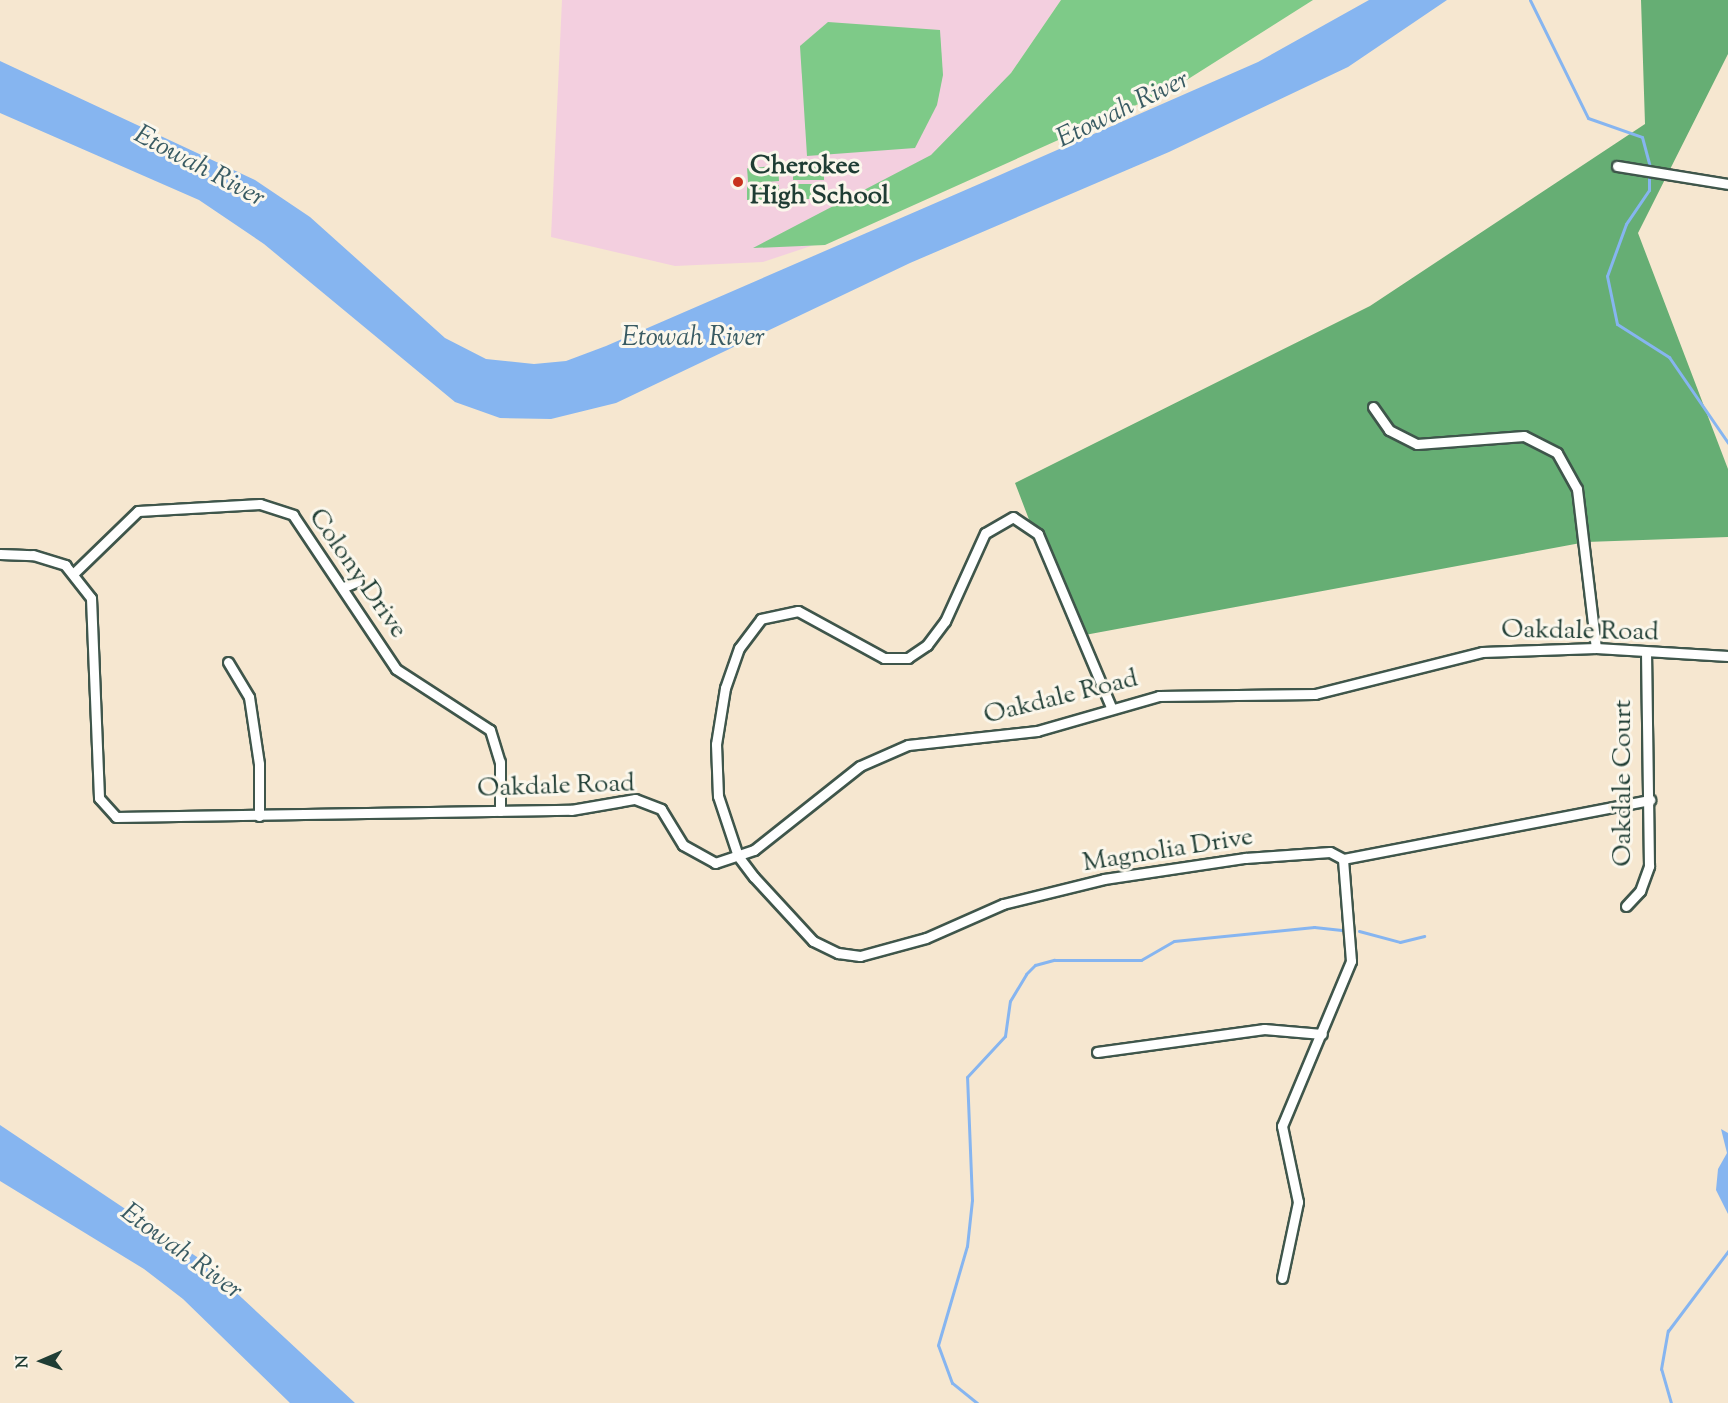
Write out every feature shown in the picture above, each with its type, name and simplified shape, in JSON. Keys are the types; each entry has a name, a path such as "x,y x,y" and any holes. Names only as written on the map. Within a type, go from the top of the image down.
{"street":[{"path":"1617,166 1728,184"},
{"path":"1373,407 1389,430 1418,444 1524,436 1557,453 1577,489 1596,648"},
{"name":"Colony Drive","path":"74,573 138,511 261,504 293,515 344,587 396,669 490,730 500,762 500,811"},
{"path":"738,856 718,796 716,744 725,688 750,630 770,614 798,611 884,658 908,658 927,645 945,621 980,541 997,522 1021,518 1038,534 1111,707"},
{"name":"Oakdale Road","path":"0,554 33,555 65,565 74,573 91,598 95,622 102,806 117,817 583,809 635,799 662,809 683,845 715,863 738,856 785,829 860,766 886,753 922,742 1037,731 1111,707 1159,696 1315,694 1482,652 1596,648 1646,654 1728,656"},
{"path":"344,587 357,581"},
{"name":"Oakdale Court","path":"1626,906 1640,891 1649,866 1650,800 1646,654"},
{"path":"228,662 249,697 259,764 259,816"},
{"name":"Magnolia Drive","path":"738,856 813,940 838,953 860,956 920,940 1003,904 1104,879 1245,858 1330,852 1343,859 1650,800"},
{"path":"1282,1278 1298,1202 1282,1126 1351,961 1343,859"},
{"path":"1097,1052 1264,1029 1322,1034"}],"shaded area":[{"name":"Cherokee High School","path":"562,0 1061,0 1011,73 1012,127 829,240 763,262 675,266 551,237"}],"green space":[{"path":"1061,0 1313,0 1174,88 825,245 753,248 931,155 1011,73"},
{"path":"1641,0 1728,0 1728,54 1638,233 1728,469 1728,537 1586,542 1074,637 1015,483 1370,306 1645,124"},
{"path":"828,22 940,30 943,75 937,105 915,148 807,156 800,46"},
{"path":"793,165 824,165 824,180 793,180"},
{"path":"778,166 779,181 748,183 747,168"},
{"path":"793,184 825,184 825,199 793,199"},
{"path":"747,185 779,185 779,200 747,200"}],"water":[{"name":"Etowah River","path":"1369,0 1447,0 1348,67 1169,152 910,263 616,403 551,419 500,418 455,402 264,244 199,200 0,113 0,61 255,180 310,217 445,338 486,359 534,364 566,361 606,346 1000,175 1258,62"},
{"name":"Etowah River","path":"0,1125 200,1259 355,1403 290,1403 183,1299 144,1269 0,1181"},
{"path":"1721,1129 1728,1133 1728,1214 1716,1190 1718,1169 1727,1153"}],"waterway":[{"path":"1530,0 1588,118 1642,137 1649,164"},
{"path":"1649,178 1649,190 1626,224 1607,276 1617,324 1669,357 1728,443"},
{"path":"977,1403 952,1383 938,1345 967,1246 972,1200 967,1077 1005,1036 1010,1001 1026,974 1035,965 1054,960 1141,960 1174,941 1314,927 1344,930"},
{"path":"1359,931 1400,942 1424,936"},
{"path":"1671,1403 1661,1369 1668,1331 1728,1251"}],"place":[{"name":"Cherokee High School","path":"738,182"}]}
